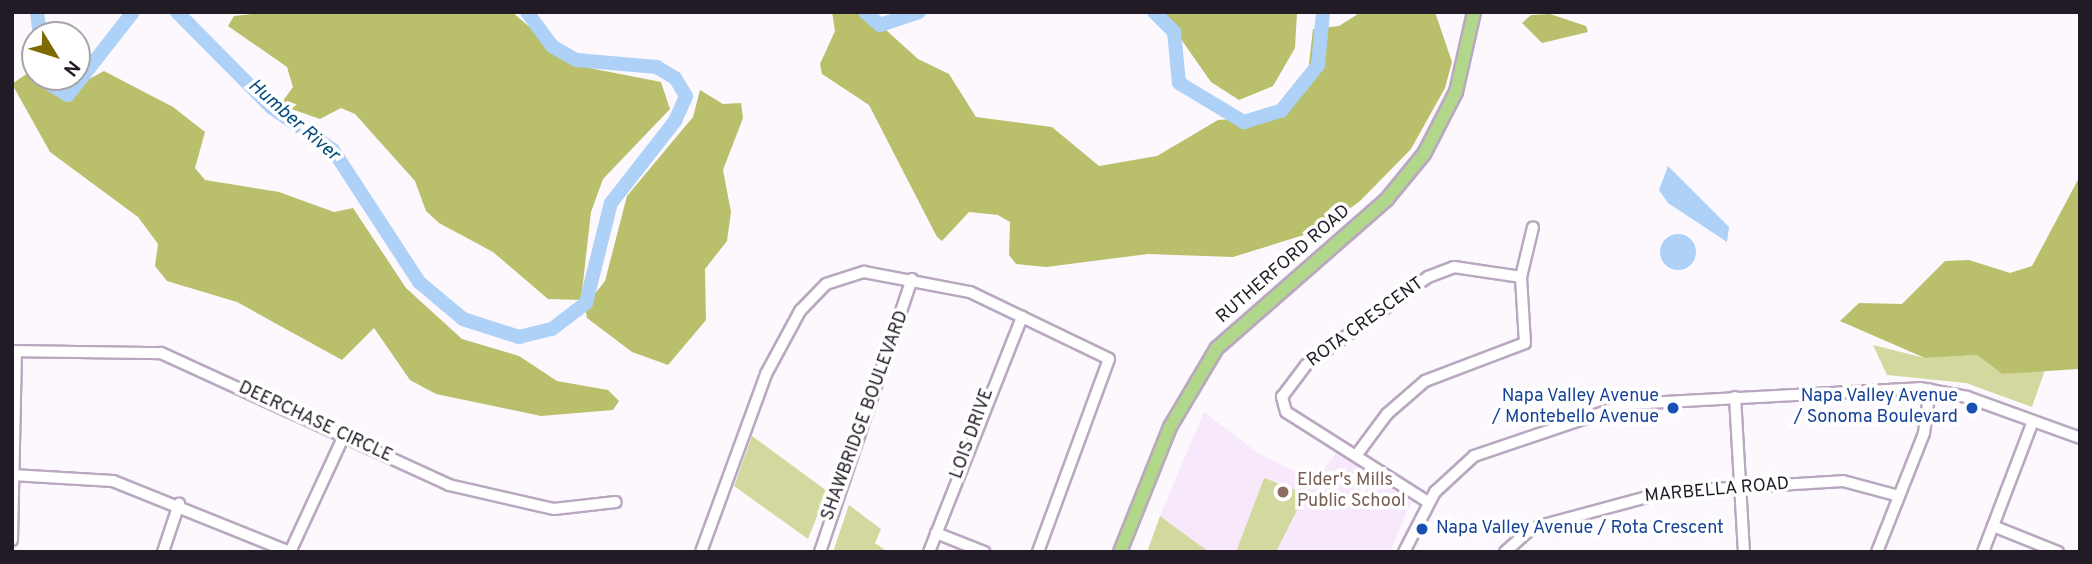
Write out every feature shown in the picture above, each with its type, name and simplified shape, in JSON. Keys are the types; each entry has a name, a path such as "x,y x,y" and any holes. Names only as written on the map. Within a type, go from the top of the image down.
{"main road":[{"name":"RUTHERFORD ROAD","path":"1120,552 1170,427 1211,356 1252,313 1387,199 1424,154 1456,92 1474,12"}],"street":[{"path":"1358,453 1387,414 1425,381 1525,343 1521,277 1533,227"},
{"name":"ROTA CRESCENT","path":"1428,502 1358,453 1282,408 1292,379 1428,277 1454,268 1521,277"},
{"path":"701,552 766,373 807,300 850,274 912,279 970,292 1109,359 1038,552"},
{"name":"SHAWBRIDGE BOULEVARD","path":"820,552 912,279"},
{"name":"LOIS DRIVE","path":"929,552 1022,317"},
{"path":"12,540 14,351"},
{"name":"DEERCHASE CIRCLE","path":"14,351 161,353 449,485 535,506 617,502"},
{"path":"1877,552 1924,433 1930,389"},
{"path":"1404,552 1428,502 1464,464 1502,442 1628,404 1930,389 2080,438"},
{"path":"1735,397 1744,552"},
{"path":"1983,552 2033,421"},
{"path":"14,475 97,478 179,504 290,552 343,438"},
{"name":"MARBELLA ROAD","path":"1505,552 1532,528 1618,502 1741,487 1843,481 1899,496"},
{"path":"163,552 179,504"},
{"path":"1993,526 2058,552"},
{"path":"936,533 984,552"}],"shaded area":[{"name":"Elder's Mills Public School","path":"1204,412 1259,454 1315,481 1338,451 1411,502 1390,552 1209,552 1160,516"}],"green space":[{"path":"271,12 512,12 574,65 661,82 670,109 603,179 591,212 581,300 548,299 493,252 439,223 426,211 415,181 355,114 341,108 320,119 280,105 293,87 287,67 228,26 234,16"},
{"path":"832,12 866,12 918,59 949,74 976,117 1052,127 1099,166 1157,156 1218,120 1271,117 1289,110 1306,89 1313,29 1339,26 1361,12 1435,12 1452,62 1445,88 1411,149 1360,201 1320,230 1233,257 1148,254 1046,267 1016,264 1009,255 1010,222 998,215 969,212 942,241 937,237 869,105 822,74 820,64 835,31"},
{"path":"1162,12 1297,12 1295,48 1273,86 1239,100 1211,82"},
{"path":"1550,14 1586,26 1588,32 1542,43 1522,23 1531,15"},
{"path":"104,71 173,107 205,132 195,168 205,180 279,192 334,212 353,208 406,288 462,339 519,356 557,381 608,390 619,401 613,410 541,416 436,394 410,380 374,328 342,360 237,302 167,281 155,266 158,244 138,217 50,152 12,84 21,78 21,91 52,91 58,96 67,91 91,91 91,78"},
{"path":"700,90 723,104 741,103 743,118 723,170 731,212 727,241 705,269 706,320 668,365 632,352 587,318 585,306 605,281 627,196 693,117"},
{"path":"2080,176 2078,369 2002,374 1977,355 1925,358 1840,321 1859,303 1902,304 1945,261 1969,260 2010,273 2032,266"},
{"path":"1873,345 1925,358 1977,355 2002,374 2045,370 2032,407 1966,383 1887,375"},
{"path":"752,436 827,491 808,539 734,486"},
{"path":"1264,478 1298,491 1298,508 1276,552 1236,552"},
{"path":"849,505 881,529 875,543 888,552 833,552"},
{"path":"1160,516 1209,552 1147,552"}],"water":[{"path":"1668,166 1729,227 1727,242 1668,203 1659,190"},
{"path":"1678,234 1691,239 1696,252 1691,265 1678,270 1665,265 1660,252 1665,239"}],"waterway":[{"name":"Humber River","path":"37,12 38,21"},
{"name":"Humber River","path":"91,66 133,12"},
{"name":"Humber River","path":"177,12 271,107 333,150 419,282 463,319 519,337 552,329 586,303 611,203 675,121 686,96 675,78 657,67 576,60 552,46 527,12"},
{"name":"Humber River","path":"865,12 880,25 919,12"},
{"name":"Humber River","path":"1154,12 1174,32 1179,83 1244,122 1281,111 1318,65 1323,12"},
{"name":"Humber River","path":"61,91 68,95 71,91"}],"place":[{"name":"Napa Valley Avenue / Montebello Avenue","path":"1673,408"},
{"name":"Napa Valley Avenue / Sonoma Boulevard","path":"1972,408"},
{"name":"Elder's Mills Public School","path":"1283,492"},
{"name":"Napa Valley Avenue / Rota Crescent","path":"1422,529"}]}
